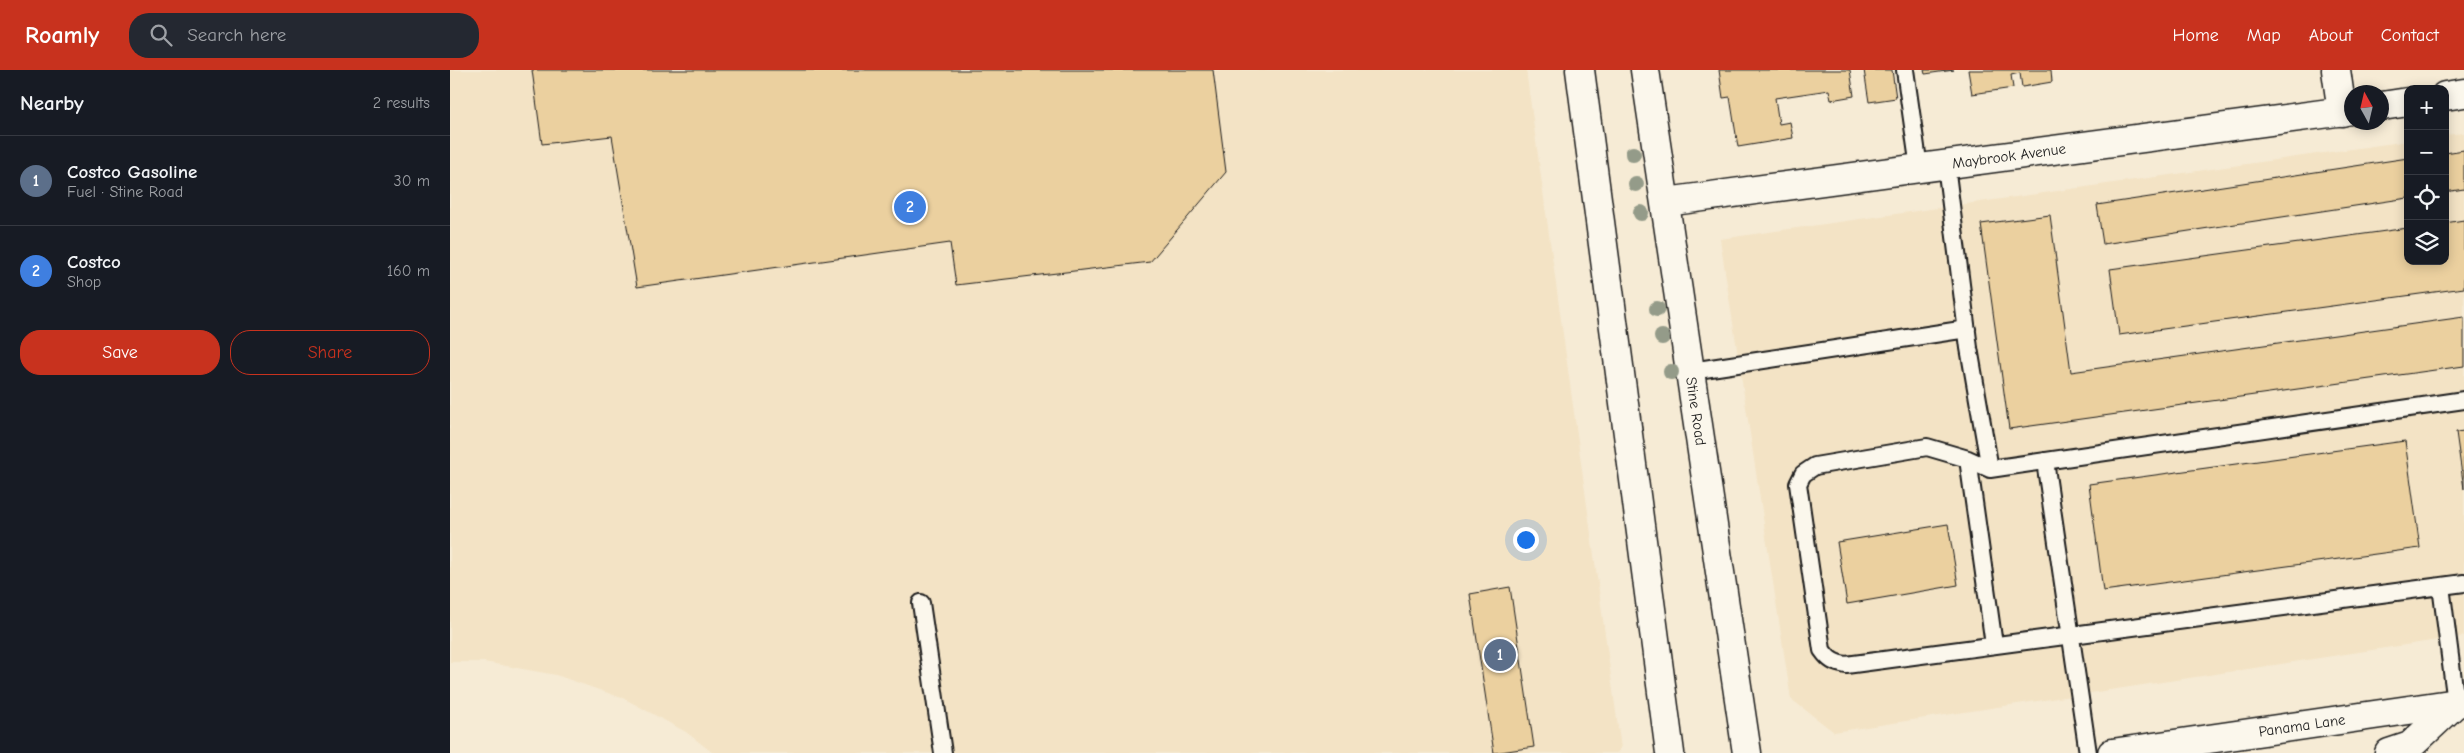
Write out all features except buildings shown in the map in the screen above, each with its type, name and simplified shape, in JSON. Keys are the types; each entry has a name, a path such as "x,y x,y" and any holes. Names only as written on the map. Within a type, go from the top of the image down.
{"main road":[{"path":"1580,70 1670,753"},
{"name":"Stine Road","path":"1645,70 1747,753"},
{"path":"2336,70 2344,100"},
{"path":"2449,95 2464,93"},
{"path":"2389,105 2404,103"},
{"name":"Maybrook Avenue","path":"1666,202 2344,111"},
{"path":"2389,753 2410,746 2460,702"},
{"name":"Panama Lane","path":"2112,753 2460,702"}],"lane":[{"path":"1905,70 1919,168"},
{"path":"1946,165 1967,329 1990,469"},
{"path":"1691,371 1967,329"},
{"path":"2464,400 1990,469 1968,460 1927,448 1815,466 1803,474 1798,484 1822,650 1835,663 1846,665 2464,583"},
{"path":"1968,460 1994,644"},
{"path":"2045,461 2088,753"},
{"path":"2442,586 2460,702"},
{"path":"921,603 943,753"}],"shaded area":[{"path":"450,70 1526,70 1621,748 1617,753 713,753 686,732 625,699 556,675 484,662 450,662"},
{"path":"2464,133 2464,636 1834,732 1791,699 1720,239 2404,142 2404,265 2449,265 2449,135"}],"place":[{"name":"Costco","path":"910,207"},
{"name":"Costco Gasoline","path":"1500,655"}]}
